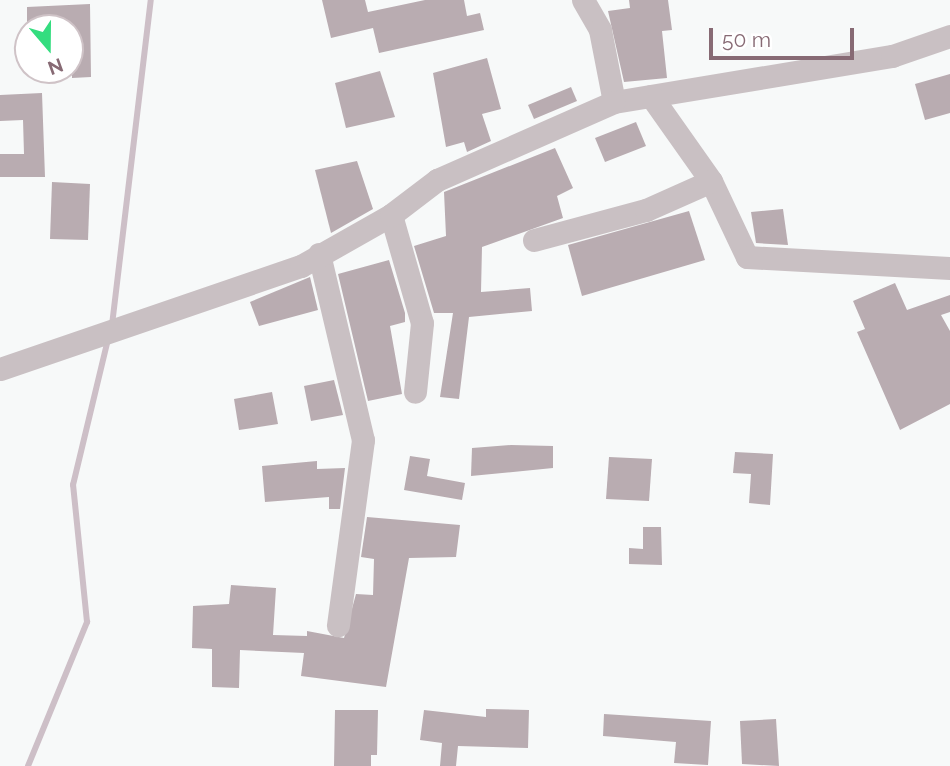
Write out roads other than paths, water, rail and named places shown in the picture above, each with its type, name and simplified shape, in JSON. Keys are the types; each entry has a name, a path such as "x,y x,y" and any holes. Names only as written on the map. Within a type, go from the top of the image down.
{"street":[{"path":"583,0 600,30 614,102"},
{"path":"0,369 301,266 391,215 437,180 614,102 892,56 950,36"},
{"path":"651,96 711,181 740,251 760,261 950,268"},
{"path":"534,240 646,210 711,181"},
{"path":"391,215 422,323 415,392"},
{"path":"319,254 363,440 338,625"}],"waterway":[{"path":"112,325 151,0"},
{"path":"28,766 87,622 73,485 108,339"}]}
